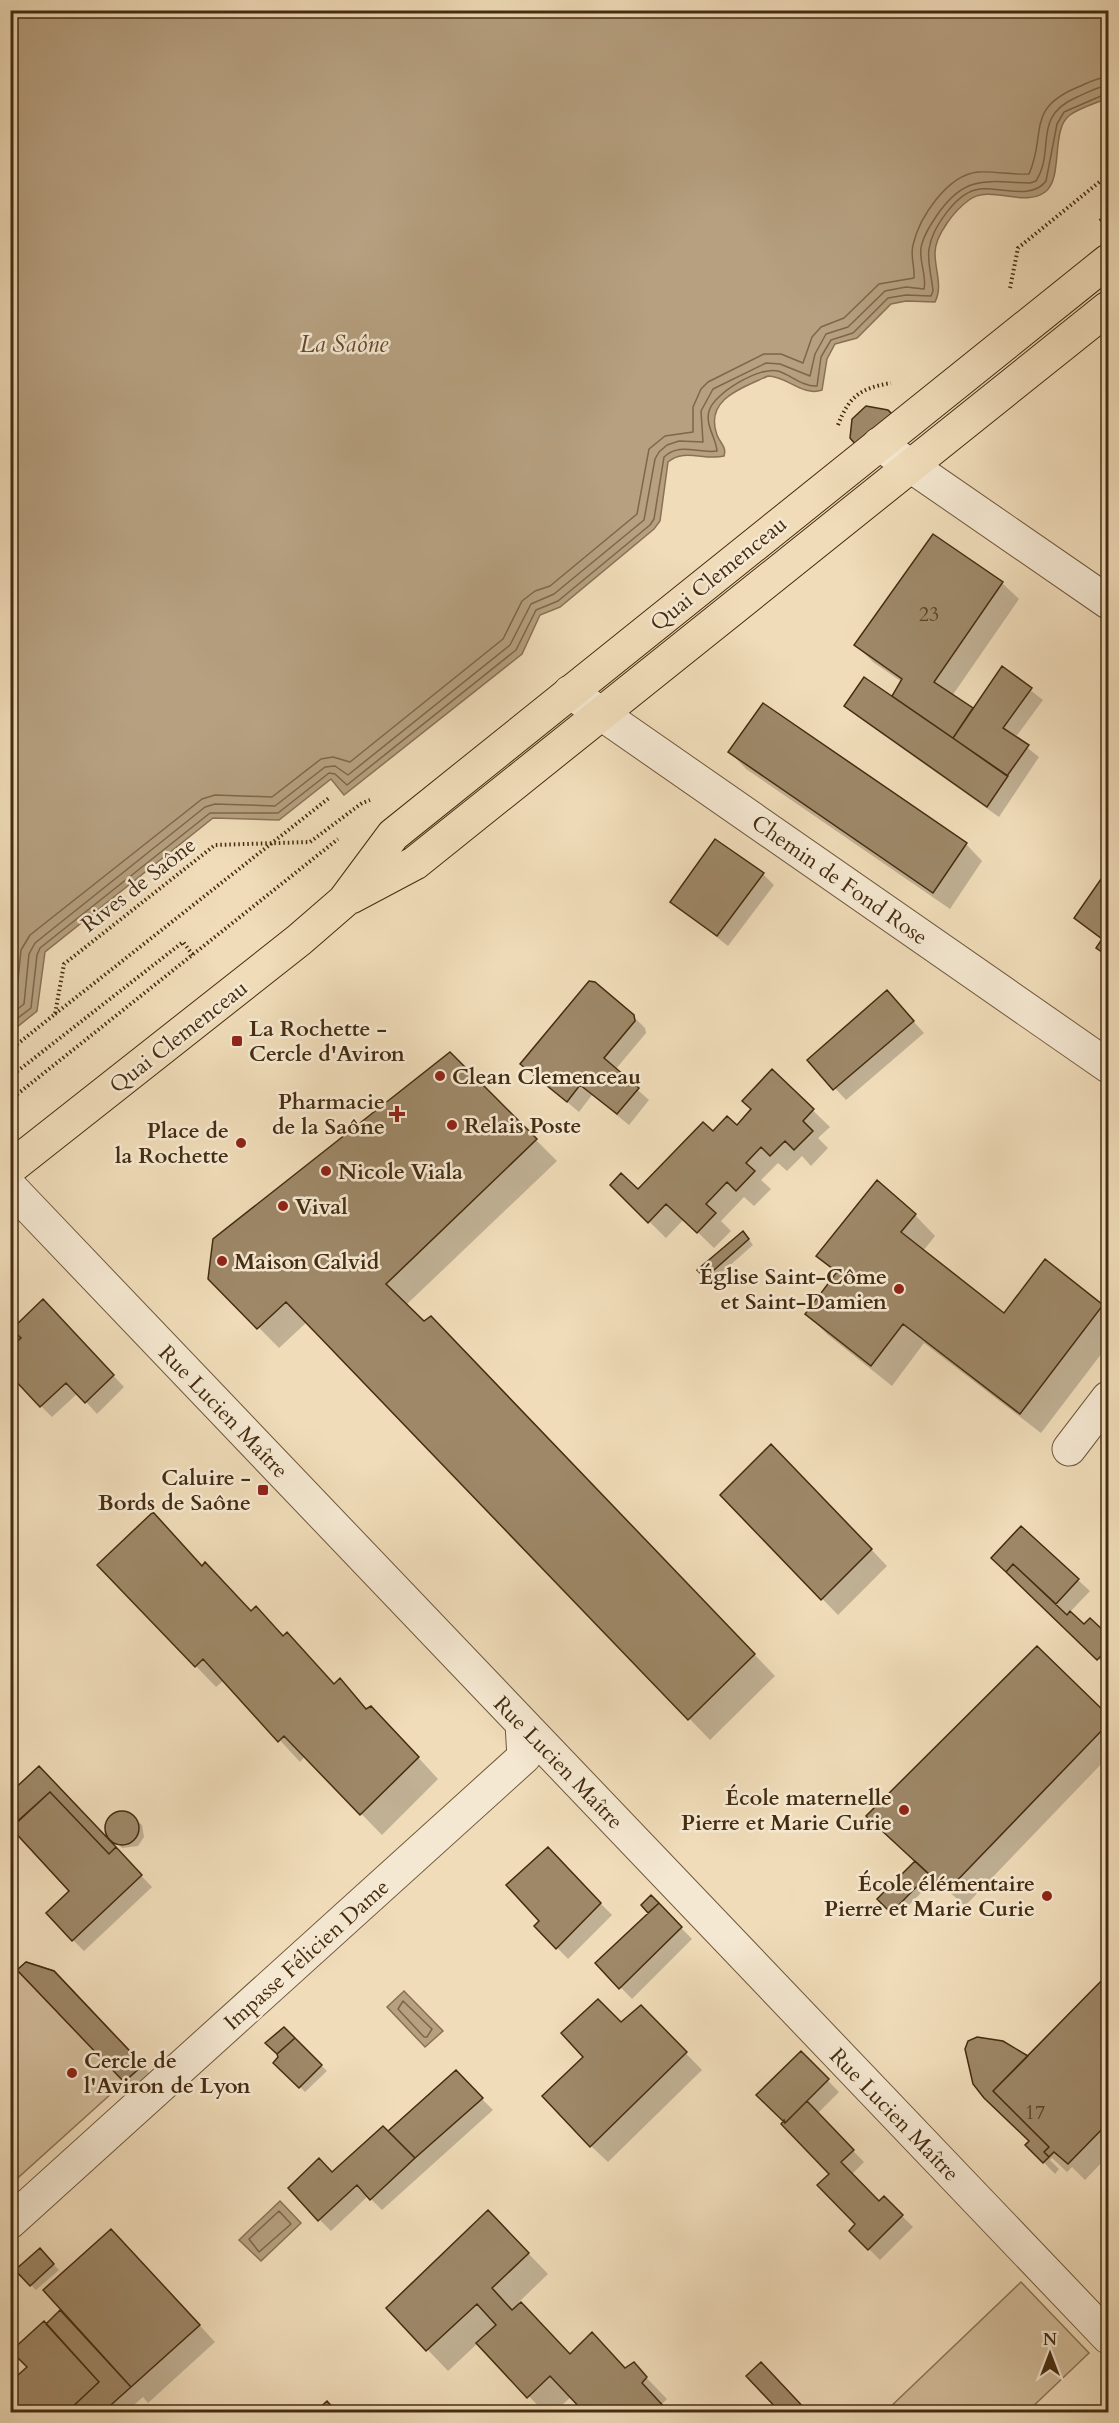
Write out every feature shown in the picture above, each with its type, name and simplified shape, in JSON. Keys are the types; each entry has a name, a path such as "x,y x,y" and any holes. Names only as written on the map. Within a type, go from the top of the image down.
{"main road":[{"name":"Quai Clemenceau","path":"10,1168 299,940 344,901 393,835 1108,261"},
{"name":"Quai Clemenceau","path":"344,901 415,864 1108,308"}],"street":[{"path":"879,444 1108,602"},
{"name":"Chemin de Fond Rose","path":"570,692 1108,1066"},
{"name":"Rue Lucien Maître","path":"10,1187 1108,2337"},
{"path":"1069,1449 1108,1398"},
{"name":"Impasse Félicien Dame","path":"10,2223 524,1757 522,1724"}],"path":[{"path":"1009,295 1018,248 1108,175"},
{"path":"10,1050 329,798"},
{"name":"Rives de Saône","path":"55,1014 64,964 215,845 310,842 362,803 372,800"},
{"path":"10,1101 330,846"},
{"path":"10,1077 183,942 193,955"}],"shaded area":[{"name":"Cercle de l'Aviron de Lyon","path":"26,1962 54,1971 143,2065 11,2184 10,1976"},
{"path":"1021,2282 1089,2353 1027,2412 885,2412"}],"water":[{"name":"La Saône","path":"11,10 1108,11 1108,98 1074,112 1064,122 1060,131 1054,176 1045,192 1027,198 987,194 977,196 964,204 952,216 936,246 935,260 939,284 935,302 906,301 891,304 857,338 835,344 827,359 822,390 808,391 782,379 768,376 737,390 728,397 716,412 714,423 724,448 724,456 688,455 668,462 660,521 654,529 560,607 540,615 522,654 344,795 331,779 279,820 213,818 45,952 37,1011 11,1032"},
{"path":"404,1991 443,2031 425,2047 387,2007"},
{"path":"280,2201 301,2223 261,2261 239,2240"}],"building":[{"path":"1108,335 1108,347 1102,340"},
{"path":"866,406 888,410 893,415 856,445 850,438 852,419"},
{"path":"933,534 1003,582 934,682 973,708 953,738 892,696 902,679 854,645"},
{"path":"1002,666 1032,688 1003,728 1029,745 1007,776 953,738"},
{"path":"864,677 1008,776 987,807 844,706"},
{"path":"763,703 967,843 933,893 728,752"},
{"path":"715,839 764,873 717,936 670,902"},
{"path":"1108,869 1108,956 1096,948 1102,939 1074,918"},
{"path":"589,981 595,982 634,1015 635,1021 604,1058 639,1088 617,1114 580,1085 567,1102 520,1064"},
{"path":"887,990 914,1021 833,1090 807,1060"},
{"path":"450,1052 537,1139 386,1284 424,1321 431,1316 755,1654 688,1720 286,1302 257,1329 208,1279 213,1239"},
{"path":"772,1069 814,1109 803,1121 813,1131 794,1150 785,1141 770,1156 761,1147 746,1163 755,1171 736,1191 727,1182 706,1204 716,1213 697,1233 666,1204 648,1223 610,1185 621,1173 638,1189 703,1122 713,1131 727,1116 737,1125 751,1109 742,1101"},
{"name":"Église Saint-Côme et Saint-Damien","path":"877,1180 916,1214 901,1232 1004,1313 1045,1259 1103,1305 1020,1414 903,1324 871,1366 805,1314 837,1272 816,1256"},
{"path":"743,1231 749,1239 705,1278 697,1270"},
{"path":"43,1299 114,1375 85,1403 66,1383 40,1407 10,1375 10,1348 21,1338 12,1329"},
{"path":"12,1329 21,1338 10,1348 10,1331"},
{"path":"771,1444 872,1549 821,1600 720,1495"},
{"path":"153,1512 202,1566 205,1562 251,1611 256,1606 283,1636 287,1632 334,1684 340,1678 366,1709 371,1706 419,1757 360,1815 284,1736 278,1742 203,1659 195,1667 97,1565"},
{"path":"1021,1526 1079,1579 1056,1604 1013,1564 1006,1572 991,1558"},
{"path":"1013,1564 1067,1615 1070,1611 1084,1624 1090,1618 1105,1632 1108,1628 1108,1649 1097,1660 1006,1572"},
{"name":"École maternelle Pierre et Marie Curie","path":"1037,1646 1108,1715 1108,1724 947,1891 866,1816"},
{"path":"39,1766 116,1847 109,1854 50,1792 10,1828 10,1793"},
{"path":"50,1792 109,1854 116,1847 142,1875 72,1941 46,1913 69,1891 11,1828"},
{"path":"122,1811 134,1816 139,1828 134,1840 122,1845 110,1840 105,1828 110,1816"},
{"path":"548,1847 601,1903 556,1949 534,1926 539,1921 506,1885"},
{"path":"915,1861 929,1874 891,1913 877,1899"},
{"path":"651,1895 659,1903 648,1913 641,1905"},
{"path":"659,1903 682,1927 619,1989 595,1963"},
{"path":"26,1962 54,1971 143,2065 124,2082 17,1970"},
{"path":"1108,1974 1108,2123 1068,2164 1054,2152 1049,2157 1044,2152 1049,2147 993,2091"},
{"path":"598,1999 621,2022 641,2005 687,2052 590,2147 542,2096 583,2057 561,2033"},
{"path":"284,2027 295,2038 277,2054 265,2043"},
{"path":"977,2037 1003,2041 1028,2056 993,2091 1049,2147 1044,2152 1049,2157 1043,2163 1025,2145 1029,2141 984,2098 973,2084 965,2049 968,2041"},
{"path":"295,2038 322,2065 299,2088 273,2063 278,2057 277,2054"},
{"path":"801,2051 829,2079 785,2123 756,2095"},
{"path":"456,2070 483,2098 415,2158 388,2131"},
{"path":"807,2101 854,2150 841,2162 879,2201 884,2196 903,2215 868,2250 849,2231 855,2224 817,2185 829,2174 781,2124 784,2120 785,2123"},
{"path":"383,2126 415,2158 370,2200 357,2185 318,2221 288,2188 319,2158 332,2172"},
{"path":"488,2210 529,2253 492,2288 512,2310 521,2302 570,2354 592,2332 625,2368 634,2362 647,2377 642,2383 669,2412 584,2412 550,2376 527,2398 476,2343 496,2325 477,2304 426,2351 386,2308"},
{"path":"111,2229 200,2325 131,2387 43,2290"},
{"path":"40,2248 54,2264 30,2286 15,2270"},
{"path":"60,2310 131,2387 103,2412 71,2412 69,2410 99,2382 46,2324"},
{"path":"44,2321 99,2382 69,2410 71,2412 10,2412 10,2382 27,2367 11,2351"},
{"path":"761,2362 808,2412 780,2412 746,2376"},
{"path":"327,2401 337,2412 315,2412"}],"place":[{"name":"La Rochette - Cercle d'Aviron","path":"237,1041"},
{"name":"Clean Clemenceau","path":"440,1076"},
{"name":"Pharmacie de la Saône","path":"397,1114"},
{"name":"Relais Poste","path":"452,1125"},
{"name":"Place de la Rochette","path":"241,1143"},
{"name":"Nicole Viala","path":"326,1171"},
{"name":"Vival","path":"283,1206"},
{"name":"Maison Calvid","path":"222,1261"},
{"name":"Église Saint-Côme et Saint-Damien","path":"899,1289"},
{"name":"Caluire - Bords de Saône","path":"263,1490"},
{"name":"École maternelle Pierre et Marie Curie","path":"904,1810"},
{"name":"École élémentaire Pierre et Marie Curie","path":"1047,1896"},
{"name":"Cercle de l'Aviron de Lyon","path":"72,2073"}]}
